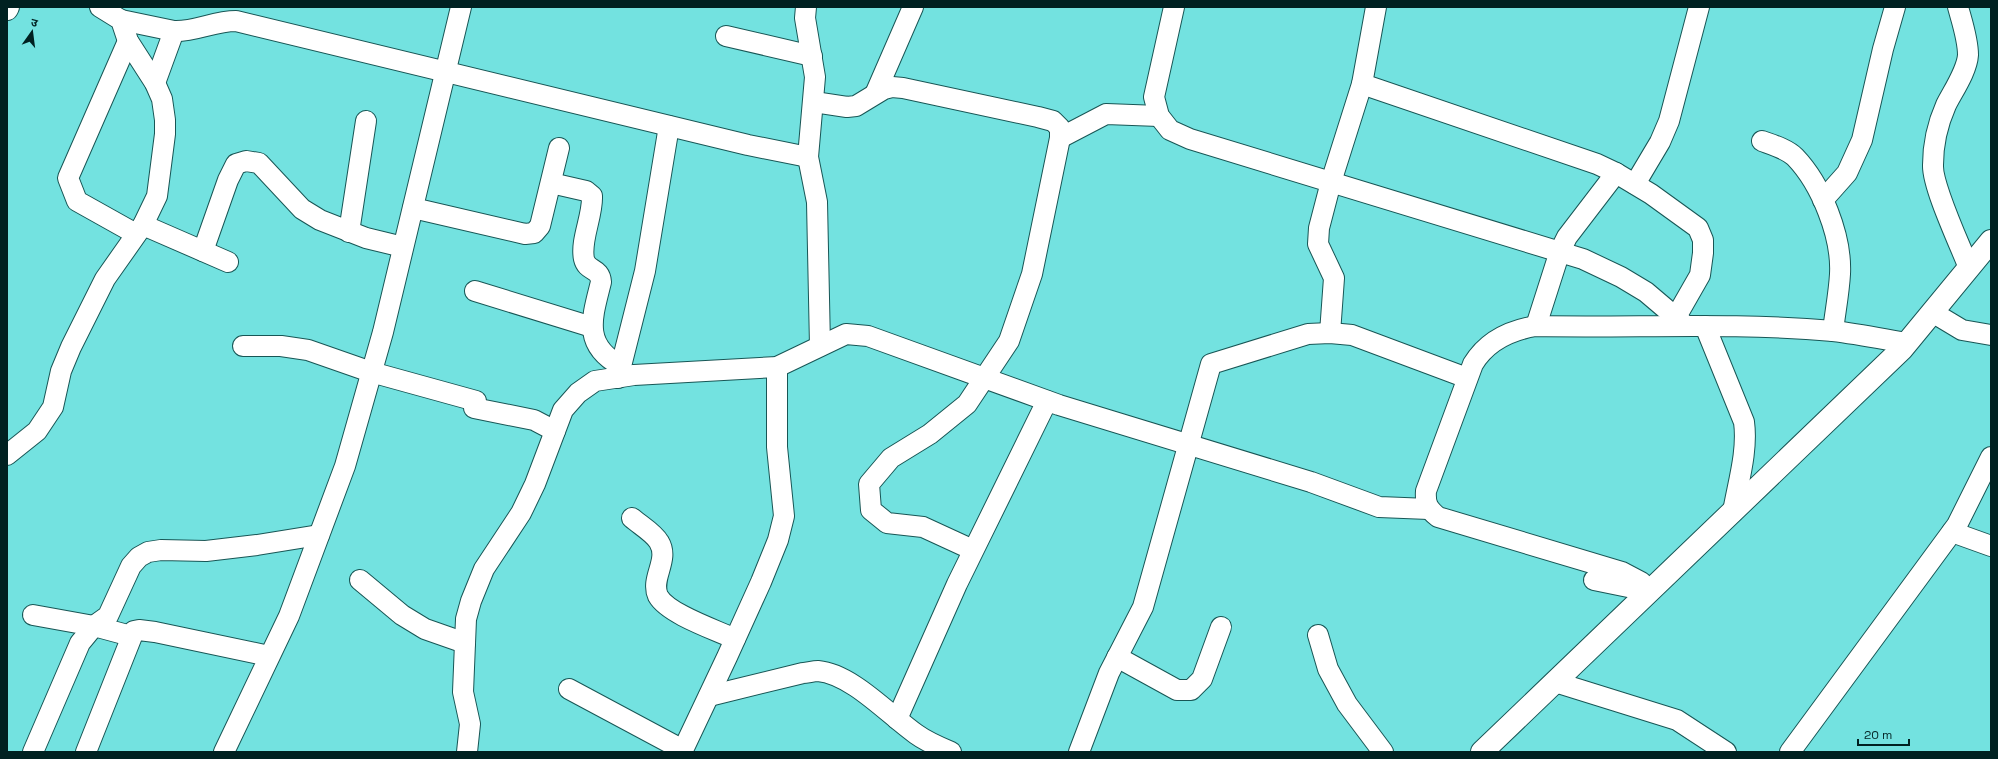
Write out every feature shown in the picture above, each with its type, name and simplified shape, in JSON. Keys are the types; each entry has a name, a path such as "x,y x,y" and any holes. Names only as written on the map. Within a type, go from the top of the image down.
{"main road":[{"path":"1482,752 1907,343 1991,241"}],"street":[{"path":"100,7 120,20 174,31 185,31 222,21 236,21 669,126 808,157"},
{"path":"224,752 289,616 345,466 383,332 461,7"},
{"path":"806,7 805,18 815,77 808,157 817,202 820,346"},
{"path":"876,92 913,7"},
{"path":"1174,7 1154,97 1159,116 1170,130 1190,139 1584,259 1621,277 1646,292 1681,322"},
{"path":"1330,333 1334,278 1318,244 1319,228 1331,182 1362,84 1376,7"},
{"path":"1635,184 1660,142 1669,121 1700,7"},
{"path":"1823,200 1847,173 1862,140 1883,49 1895,7"},
{"path":"1958,7 1965,32 1968,56 1960,80 1946,107 1936,138 1932,166 1937,186 1969,268"},
{"path":"7,455 37,431 50,413 53,407 61,371 104,279 140,229 157,196 165,134 162,99 155,83 128,41 120,20"},
{"path":"155,83 174,31"},
{"path":"726,36 812,56"},
{"path":"128,41 68,178 77,201 140,229 203,251 228,262"},
{"path":"1362,84 1597,164 1635,184 1698,228 1703,240 1700,275 1681,322"},
{"path":"814,102 847,107 856,106 876,92 892,87 903,88 1038,117 1053,121 1060,128 1060,138 1032,274 1010,341 967,404 930,434 891,458 869,484 871,510 887,523 923,527 973,550"},
{"path":"1060,138 1106,114 1159,116"},
{"path":"349,232 366,121"},
{"path":"620,372 645,271 669,126"},
{"path":"1762,141 1776,146 1794,156 1809,175 1823,200 1831,221 1838,249 1840,273 1833,331"},
{"path":"413,208 525,234 534,232 540,226 559,148"},
{"path":"203,251 228,180 236,164 246,161 259,163 308,214 366,238 403,247"},
{"path":"1536,326 1560,251 1575,224 1616,173"},
{"path":"551,183 586,191 592,196 593,205 583,251 584,260 590,268 597,271 601,276 601,282 592,327 594,339 600,350 620,372"},
{"path":"475,291 592,327"},
{"path":"1932,312 1962,330 1991,336"},
{"path":"1650,591 1641,582 1622,572 1438,517 1429,509 1426,502 1426,491 1473,364 1485,348 1504,335 1520,328 1536,326 1681,322 1705,326 1833,331 1907,343"},
{"path":"1705,326 1744,422 1746,434 1733,512"},
{"path":"1079,752 1109,673 1143,607 1211,364 1308,334 1330,333 1352,335 1468,378"},
{"path":"467,752 470,724 463,692 466,619 484,569 521,513 535,484 563,410 578,393 595,382 620,372 634,375 778,367 846,334 868,336 1047,401 1311,482 1379,507 1429,509"},
{"path":"243,346 281,346 308,350 475,405 534,420 555,431"},
{"path":"569,688 682,751 736,639 778,540 784,516 777,447 778,367"},
{"path":"897,719 973,550 1047,401"},
{"path":"1790,752 1952,532 1991,457"},
{"path":"632,518 659,541 663,549 663,558 656,587 658,596 668,607 736,639"},
{"path":"1952,532 1991,546"},
{"path":"33,752 80,643 94,626 108,616 121,584 131,566 139,557 148,552 213,550 257,545 319,535"},
{"path":"360,580 402,615 425,629 465,643"},
{"path":"1594,580 1650,591"},
{"path":"33,615 94,626 131,636"},
{"path":"1117,657 1177,690 1191,690 1202,679 1221,627"},
{"path":"86,752 134,631 139,630 155,632 269,656"},
{"path":"1318,635 1328,669 1347,704 1383,752"},
{"path":"709,696 803,673 818,671 833,675 863,691 927,742 951,752"},
{"path":"1555,682 1677,720 1726,752"}]}
